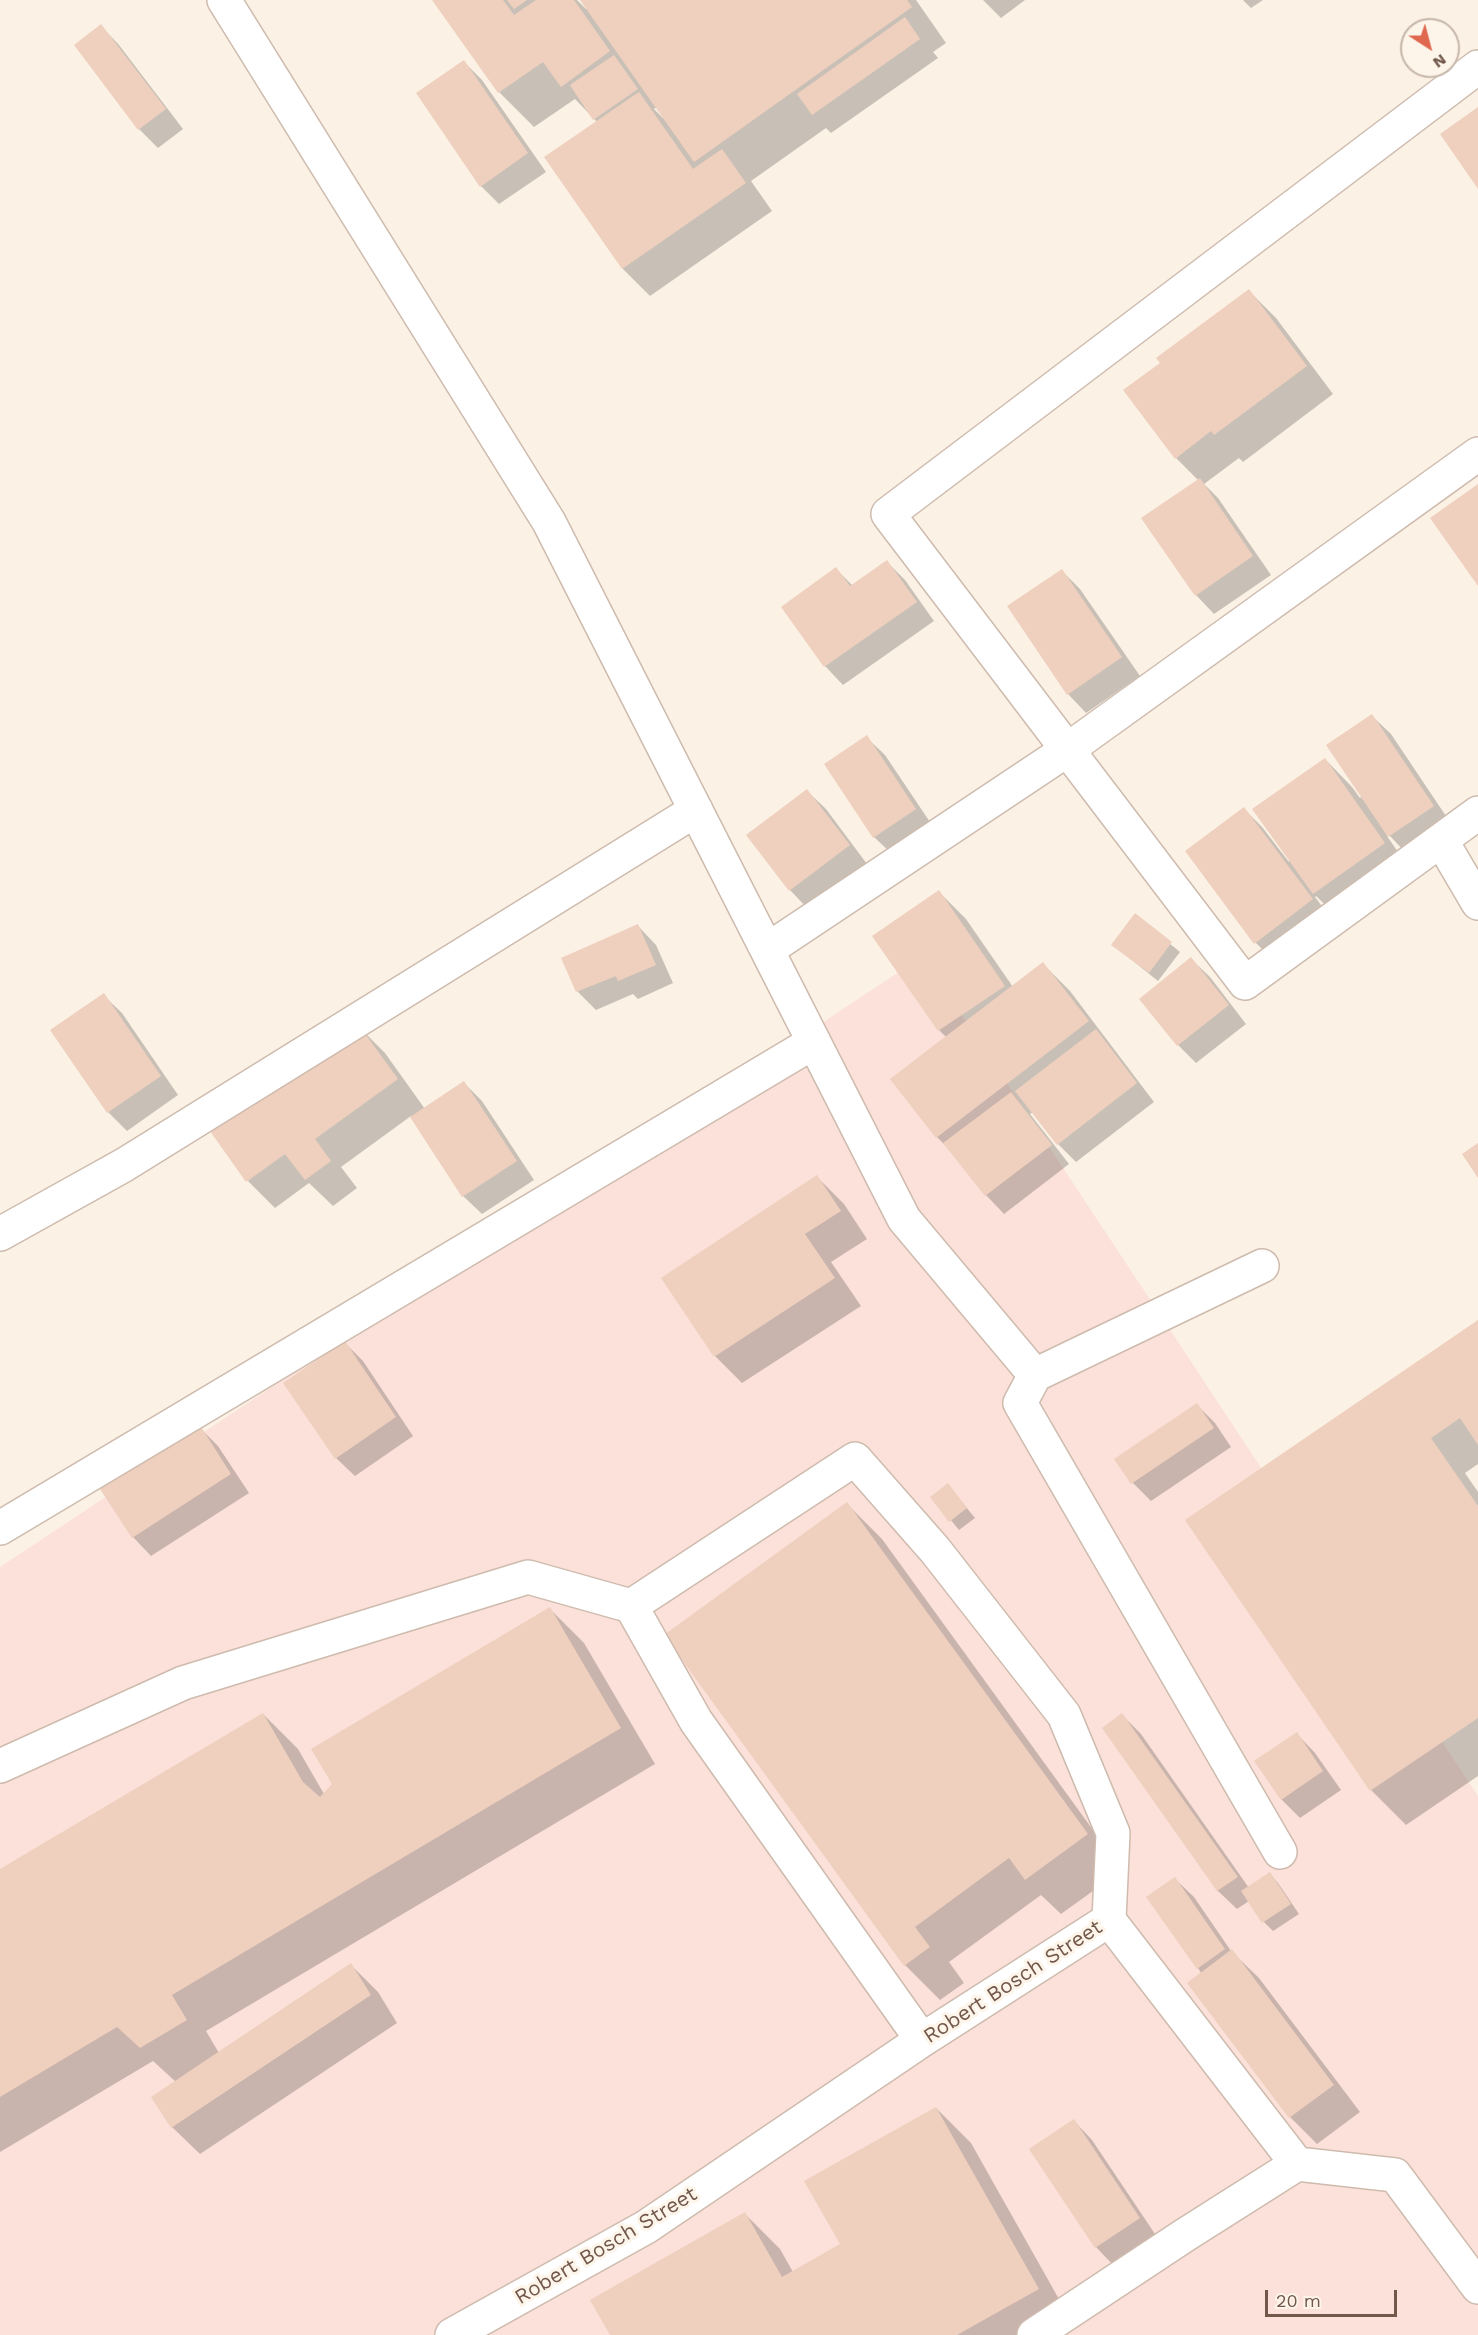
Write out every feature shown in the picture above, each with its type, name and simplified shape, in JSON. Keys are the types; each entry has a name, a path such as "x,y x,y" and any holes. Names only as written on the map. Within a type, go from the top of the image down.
{"street":[{"path":"224,0 549,522 904,1219 1035,1375"},
{"path":"1478,67 888,514 1245,983 1478,813"},
{"path":"767,950 1067,750 1478,454"},
{"path":"0,1234 124,1165 696,810"},
{"path":"1441,840 1478,903"},
{"path":"0,1528 814,1042"},
{"path":"1262,1266 1035,1375 1020,1403 1280,1852"},
{"path":"631,1606 855,1459 935,1550 1064,1715 1113,1833 1109,1920"},
{"path":"0,1766 183,1683 528,1577 631,1606 696,1721 922,2040"},
{"name":"Robert Bosch Street","path":"452,2335 646,2226 922,2040 1109,1920 1297,2164"},
{"path":"1034,2335 1297,2164 1395,2175 1478,2287"}],"shaded area":[{"path":"923,956 1478,1796 1478,2335 0,2335 0,1567"}],"building":[{"path":"432,0 503,0 514,15 536,0 574,0 610,51 561,87 543,62 498,93"},
{"path":"507,0 527,0 514,9"},
{"path":"580,0 907,0 912,7 694,162"},
{"path":"905,17 920,39 812,115 797,94"},
{"path":"101,24 166,109 138,130 74,45"},
{"path":"614,55 638,89 593,120 570,85"},
{"path":"464,60 528,153 480,187 416,93"},
{"path":"639,92 693,169 722,149 746,183 622,269 544,157"},
{"path":"1478,107 1478,189 1440,134"},
{"path":"1249,289 1307,366 1214,435 1211,431 1175,459 1123,390 1160,363 1156,358"},
{"path":"1200,478 1253,556 1195,596 1141,518"},
{"path":"1478,484 1478,586 1430,518"},
{"path":"887,560 917,602 824,667 781,607 836,567 850,586"},
{"path":"1062,569 1122,657 1067,695 1007,606"},
{"path":"1372,714 1434,806 1388,837 1326,745"},
{"path":"867,735 916,809 873,838 824,764"},
{"path":"1325,758 1385,843 1313,894 1252,809"},
{"path":"807,789 850,845 789,891 746,835"},
{"path":"1244,807 1313,899 1254,944 1185,851"},
{"path":"939,890 1005,986 938,1031 872,936"},
{"path":"1135,913 1172,942 1149,973 1111,945"},
{"path":"638,924 656,965 618,981 616,976 576,992 561,958"},
{"path":"1191,957 1229,1005 1177,1046 1139,999"},
{"path":"1043,962 1089,1021 936,1138 890,1079"},
{"path":"104,993 161,1076 107,1113 50,1030"},
{"path":"358,1024 398,1079 315,1139 331,1161 305,1180 285,1154 246,1182 210,1131"},
{"path":"1096,1029 1137,1083 1057,1145 1015,1091"},
{"path":"464,1081 517,1161 462,1197 410,1117"},
{"path":"1011,1092 1052,1145 985,1196 943,1143"},
{"path":"1478,1143 1478,1178 1462,1154"},
{"path":"817,1175 841,1211 805,1234 835,1278 714,1357 661,1278"},
{"path":"1478,1320 1478,1445 1460,1418 1431,1438 1478,1506 1478,1718 1370,1791 1185,1520"},
{"path":"345,1341 396,1417 335,1459 283,1383"},
{"path":"1197,1403 1214,1428 1131,1484 1114,1459"},
{"path":"200,1425 231,1474 132,1538 100,1489"},
{"path":"948,1483 967,1508 949,1522 930,1497"},
{"path":"847,1502 1088,1834 1025,1880 1009,1858 915,1927 930,1947 904,1966 664,1635"},
{"path":"550,1607 621,1728 172,1995 187,2020 140,2048 117,2027 0,2097 0,1869 263,1713 303,1782 320,1797 332,1784 311,1749"},
{"path":"1122,1713 1238,1877 1217,1891 1102,1728"},
{"path":"1297,1732 1323,1771 1281,1800 1254,1761"},
{"path":"1270,1872 1291,1904 1262,1923 1241,1891"},
{"path":"1175,1877 1225,1949 1197,1969 1146,1897"},
{"path":"1232,1949 1334,2085 1289,2118 1187,1983"},
{"path":"351,1963 371,1995 171,2128 151,2097"},
{"path":"936,2107 1039,2289 957,2335 610,2335 590,2300 745,2212 782,2277 840,2244 804,2181"},
{"path":"1074,2119 1140,2218 1095,2248 1029,2149"}]}
